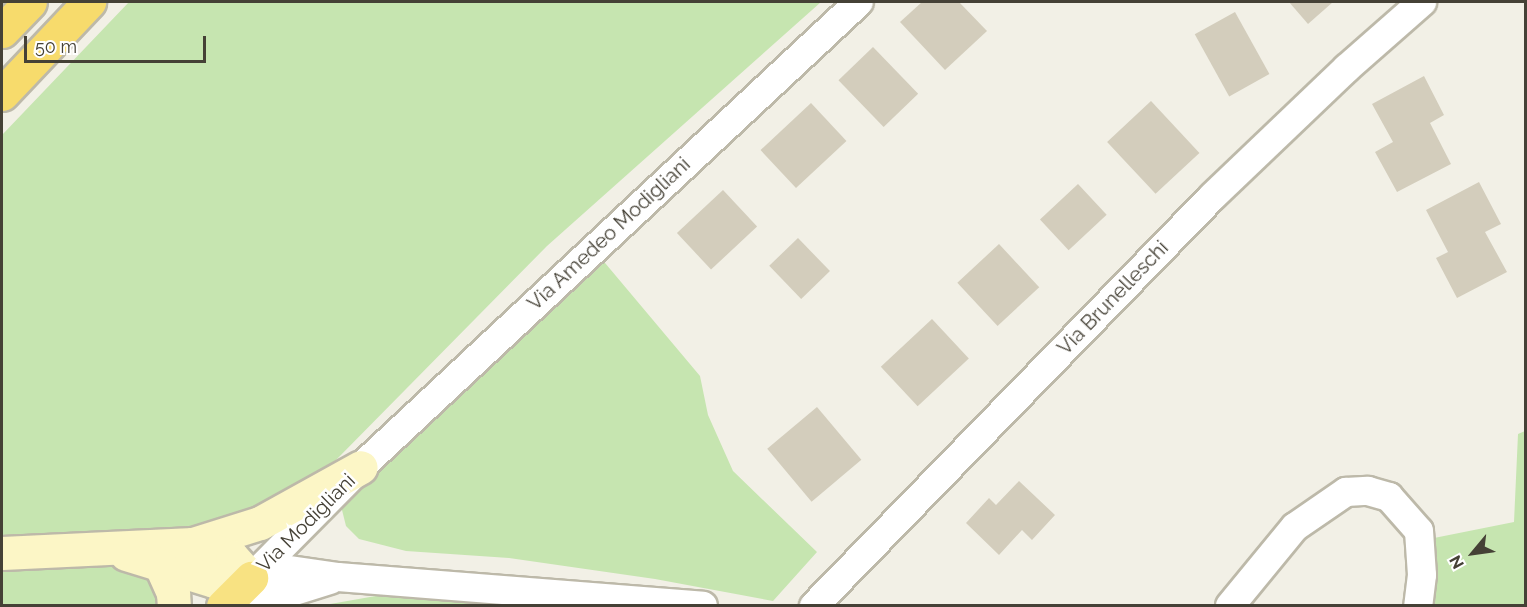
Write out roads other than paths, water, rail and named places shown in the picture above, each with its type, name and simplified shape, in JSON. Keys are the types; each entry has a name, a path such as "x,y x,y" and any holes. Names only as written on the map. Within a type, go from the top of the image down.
{"highway":[{"path":"2,31 30,2"},
{"path":"2,94 89,2"},
{"path":"223,606 249,592"}],"main road":[{"path":"2,553 193,544 260,523 361,467"},
{"path":"193,544 232,557 249,592"},
{"path":"108,548 249,592"},
{"path":"161,566 173,593 174,606"}],"street":[{"name":"Via Amedeo Modigliani","path":"361,467 859,2"},
{"name":"Via Brunelleschi","path":"814,606 1213,196 1347,68 1422,2"},
{"name":"Via Modigliani","path":"249,592 298,531 361,467"},
{"path":"1230,606 1295,527 1346,492 1368,491 1389,497 1419,531 1422,575 1418,606"},
{"path":"298,531 315,556 338,577"},
{"path":"249,592 273,581 338,577 703,606"}]}
